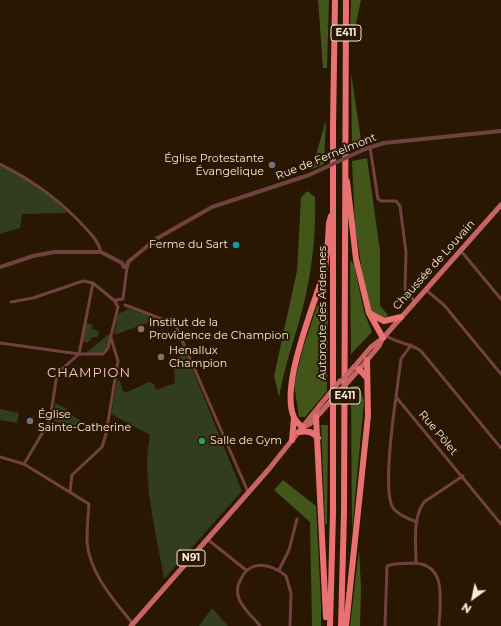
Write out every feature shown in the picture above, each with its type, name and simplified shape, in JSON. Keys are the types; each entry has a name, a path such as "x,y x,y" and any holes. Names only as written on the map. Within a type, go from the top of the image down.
{"highway":[{"name":"Autoroute des Ardennes","path":"330,626 333,506 335,0"},
{"name":"Autoroute des Ardennes","path":"341,626 344,505 344,166 346,0"},
{"path":"344,166 349,191 352,239 369,313 384,337"},
{"path":"292,440 294,417 290,388 292,372 325,270 329,223 333,211"},
{"path":"369,313 384,321 401,317"},
{"path":"346,626 368,416 367,360"},
{"path":"356,370 367,379"},
{"path":"294,417 301,430 314,432 318,438"},
{"path":"316,417 326,586 326,626"}],"main road":[{"name":"Chaussée de Louvain","path":"133,625 292,440 321,412 356,370 372,347 384,337 501,205"},
{"name":"Chaussée de Louvain","path":"301,430 305,421 320,404 367,360 379,346 384,337"},
{"path":"316,417 320,404"}],"street":[{"name":"Rue de Fernelmont","path":"128,262 156,239 212,207 309,175 370,147 410,140 501,131"},
{"path":"370,147 378,199 381,201 396,201 400,206 406,252 405,290 415,302"},
{"path":"0,164 49,192 88,230 99,245 101,252"},
{"path":"461,251 501,299"},
{"path":"0,268 42,254 54,252 101,252 122,262 123,266 127,267"},
{"path":"122,262 126,260 128,262 123,299 125,301 125,305"},
{"path":"0,343 80,354 102,354 108,348 118,307 116,302 93,283 83,281 33,298 11,302"},
{"path":"24,464 50,420 56,380 62,369 80,354 93,283"},
{"path":"426,290 444,305 501,374"},
{"path":"116,302 118,299 123,299"},
{"path":"118,307 123,308 125,305"},
{"path":"125,305 175,324 248,492"},
{"path":"384,337 411,345 421,351 501,448"},
{"path":"70,492 72,475 102,447 106,434 118,361 111,338"},
{"path":"411,345 401,359 390,449 390,498 392,506 397,512 417,522"},
{"name":"Rue Pôlet","path":"396,397 463,476 501,524"},
{"path":"0,457 24,464 89,504 87,542 91,560 109,593 133,625"},
{"path":"416,563 418,512 424,502 463,476"},
{"path":"279,570 289,550 297,519"},
{"path":"208,539 246,570"},
{"path":"385,626 387,566 393,564 416,563 432,568 440,582 439,626"},
{"path":"260,626 239,599 238,586 246,570 256,565 268,566 279,570 286,576 290,583 290,626"}],"green space":[{"path":"318,0 329,0 327,68 323,68"},
{"path":"351,0 361,0 355,28 350,28"},
{"path":"351,73 362,146 352,149"},
{"path":"326,120 324,164 312,169"},
{"path":"367,158 380,251 380,306 388,315 385,318 376,316 372,312 365,290 355,226 352,161"},
{"path":"0,165 45,191 68,213 22,214 20,228 0,234"},
{"path":"307,191 315,197 312,258 303,307 279,397 274,376 297,271 301,198"},
{"path":"350,260 354,264 364,312 372,332 351,354"},
{"path":"321,301 326,302 328,313 327,391 305,417 299,417 294,384 303,348 317,306"},
{"path":"129,309 158,319 114,335 118,314"},
{"path":"86,323 93,325 92,329 99,331 98,337 93,337 87,343 82,342"},
{"path":"109,334 111,336 107,347 102,353 86,353"},
{"path":"186,353 242,491 164,579 151,507 147,471 150,435 111,414 117,381 119,379 123,391 127,392 149,382 154,384 156,390 175,383 174,369 168,362"},
{"path":"351,386 359,386 364,401 352,531"},
{"path":"55,403 67,409 66,412 80,420 77,429 54,421"},
{"path":"0,409 19,413 17,423 0,420"},
{"path":"321,425 328,425 327,524 325,524"},
{"path":"283,480 316,506 321,626 312,626 310,522 274,490"},
{"path":"359,549 361,588 360,626 350,626"},
{"path":"212,608 228,626 199,626"}],"place":[{"name":"Église Protestante Évangelique","path":"272,165"},
{"name":"Ferme du Sart","path":"236,245"},
{"name":"Institut de la Providence de Champion","path":"141,329"},
{"name":"Henallux Champion","path":"161,357"},
{"name":"Église Sainte-Catherine","path":"30,421"},
{"name":"Salle de Gym","path":"202,441"}],"district":[{"name":"CHAMPION","path":"89,373"}]}
